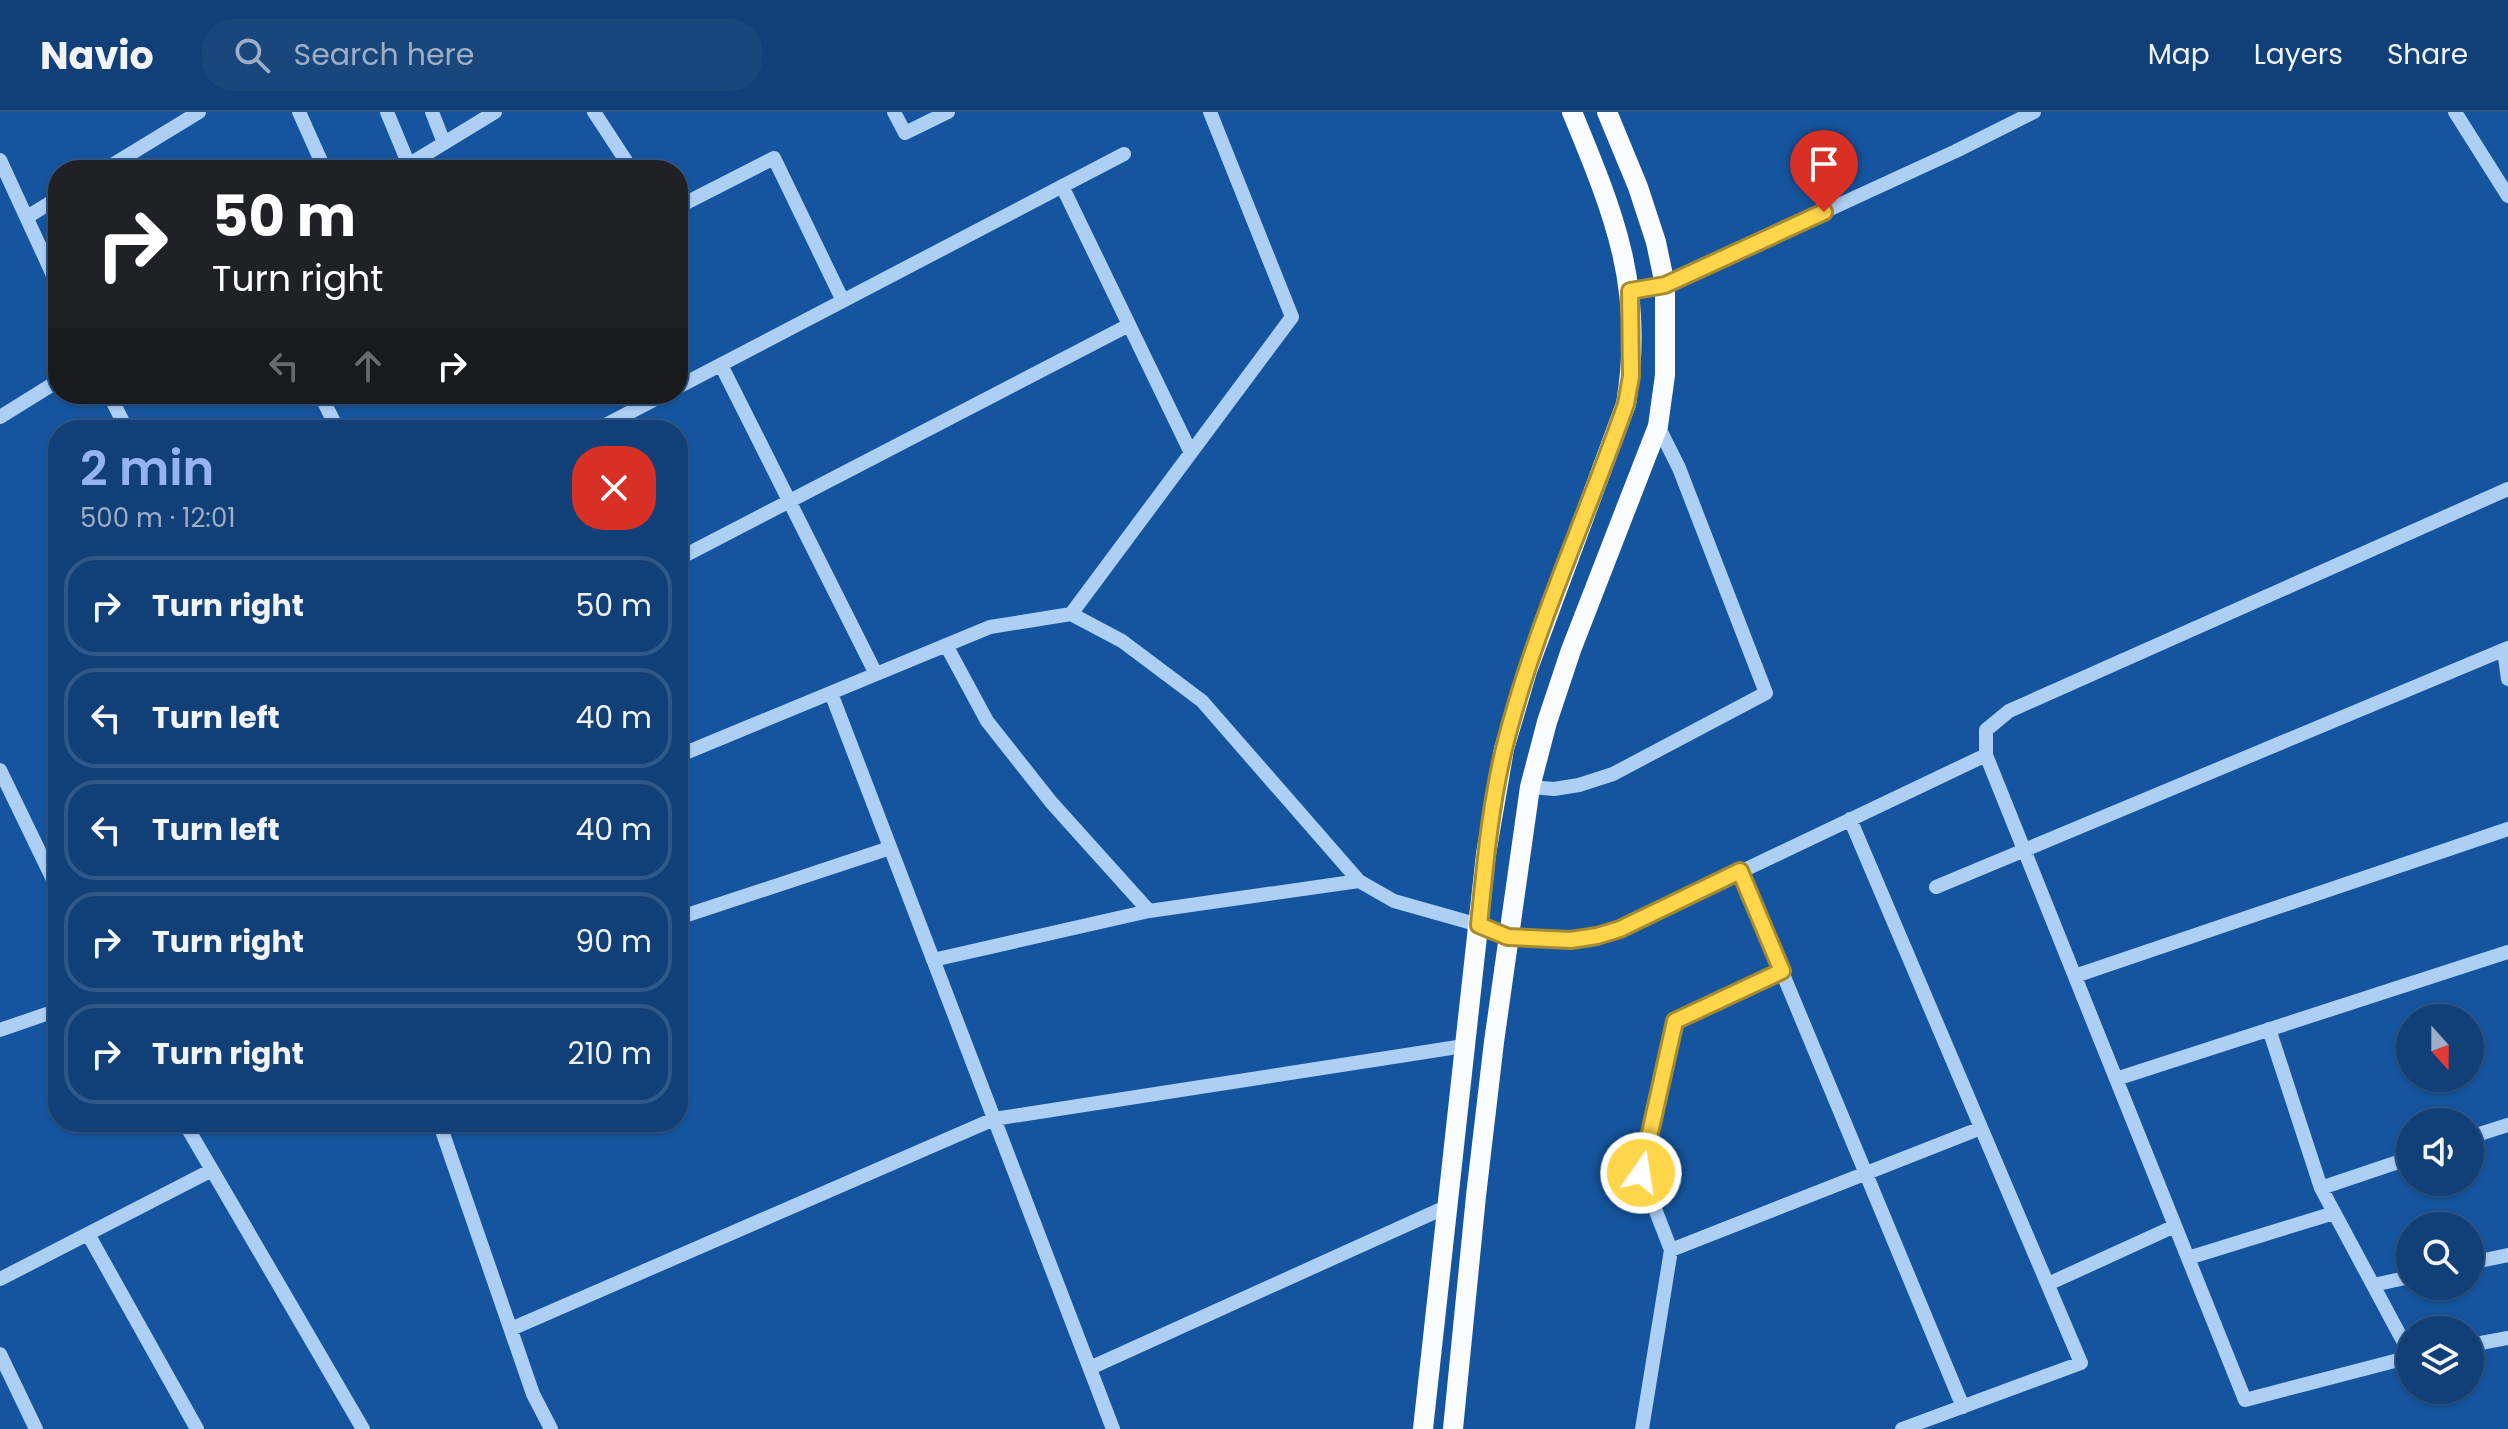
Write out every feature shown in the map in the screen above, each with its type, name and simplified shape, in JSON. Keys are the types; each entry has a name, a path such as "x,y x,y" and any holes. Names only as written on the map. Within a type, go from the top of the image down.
{"main road":[{"path":"1423,1429 1486,854 1504,749 1527,671 1626,404 1631,376 1627,265 1617,228 1572,112"},
{"path":"1453,1429 1476,1196 1530,787 1571,650 1658,426 1665,375 1665,285 1656,242 1638,187 1607,112"}],"street":[{"path":"120,160 199,112"},
{"path":"299,112 321,160"},
{"path":"387,112 403,160"},
{"path":"432,112 444,143"},
{"path":"416,160 495,112"},
{"path":"594,112 625,160"},
{"path":"894,112 905,133 948,112"},
{"path":"1071,614 1292,317 1210,112"},
{"path":"1630,291 1665,285 2034,112"},
{"path":"2455,112 2508,196"},
{"path":"688,382 1124,154"},
{"path":"688,202 774,158 843,301"},
{"path":"0,160 48,264"},
{"path":"1062,186 1191,453"},
{"path":"27,217 48,204"},
{"path":"688,554 1129,325"},
{"path":"721,365 876,674"},
{"path":"0,417 48,387"},
{"path":"615,420 646,404"},
{"path":"1530,787 1554,789 1613,774 1766,693 1679,468 1658,426"},
{"path":"2396,1360 2245,1400 1986,755 1986,730 2009,711 2508,489"},
{"path":"688,752 990,627 1071,614 1122,641 1202,701 1359,881 1394,901 1479,925 1508,937 1571,940 1620,929 1986,755"},
{"path":"946,645 987,721 1051,802 1149,911"},
{"path":"1936,887 2023,848 2506,649 2508,679"},
{"path":"831,693 1113,1429"},
{"path":"0,770 48,869"},
{"path":"1850,819 2081,1363 1902,1429"},
{"path":"2075,976 2508,829"},
{"path":"688,915 890,848"},
{"path":"1740,871 1963,1407"},
{"path":"933,960 1149,911 1359,881"},
{"path":"2116,1079 2508,952"},
{"path":"1642,1429 1671,1250 1641,1173 1675,1021 1782,971"},
{"path":"0,1030 48,1013"},
{"path":"2269,1029 2321,1188 2396,1329"},
{"path":"511,1329 994,1119 1464,1046"},
{"path":"2484,1133 2508,1125"},
{"path":"1671,1250 1981,1128"},
{"path":"190,1132 363,1429"},
{"path":"442,1132 533,1394 551,1429"},
{"path":"2321,1188 2396,1163"},
{"path":"0,1279 212,1170"},
{"path":"1090,1368 1446,1207"},
{"path":"2188,1258 2334,1213"},
{"path":"2048,1284 2175,1226"},
{"path":"88,1234 197,1429"},
{"path":"2484,1260 2508,1255"},
{"path":"2373,1285 2396,1280"},
{"path":"2484,1342 2508,1338"},
{"path":"0,1354 36,1429"}],"route":[{"path":"1641,1173 1675,1021 1782,971 1740,871 1620,929 1597,936 1571,940 1508,937 1479,925 1496,787 1527,671 1626,404 1631,376 1630,291 1665,285 1824,212"}]}
